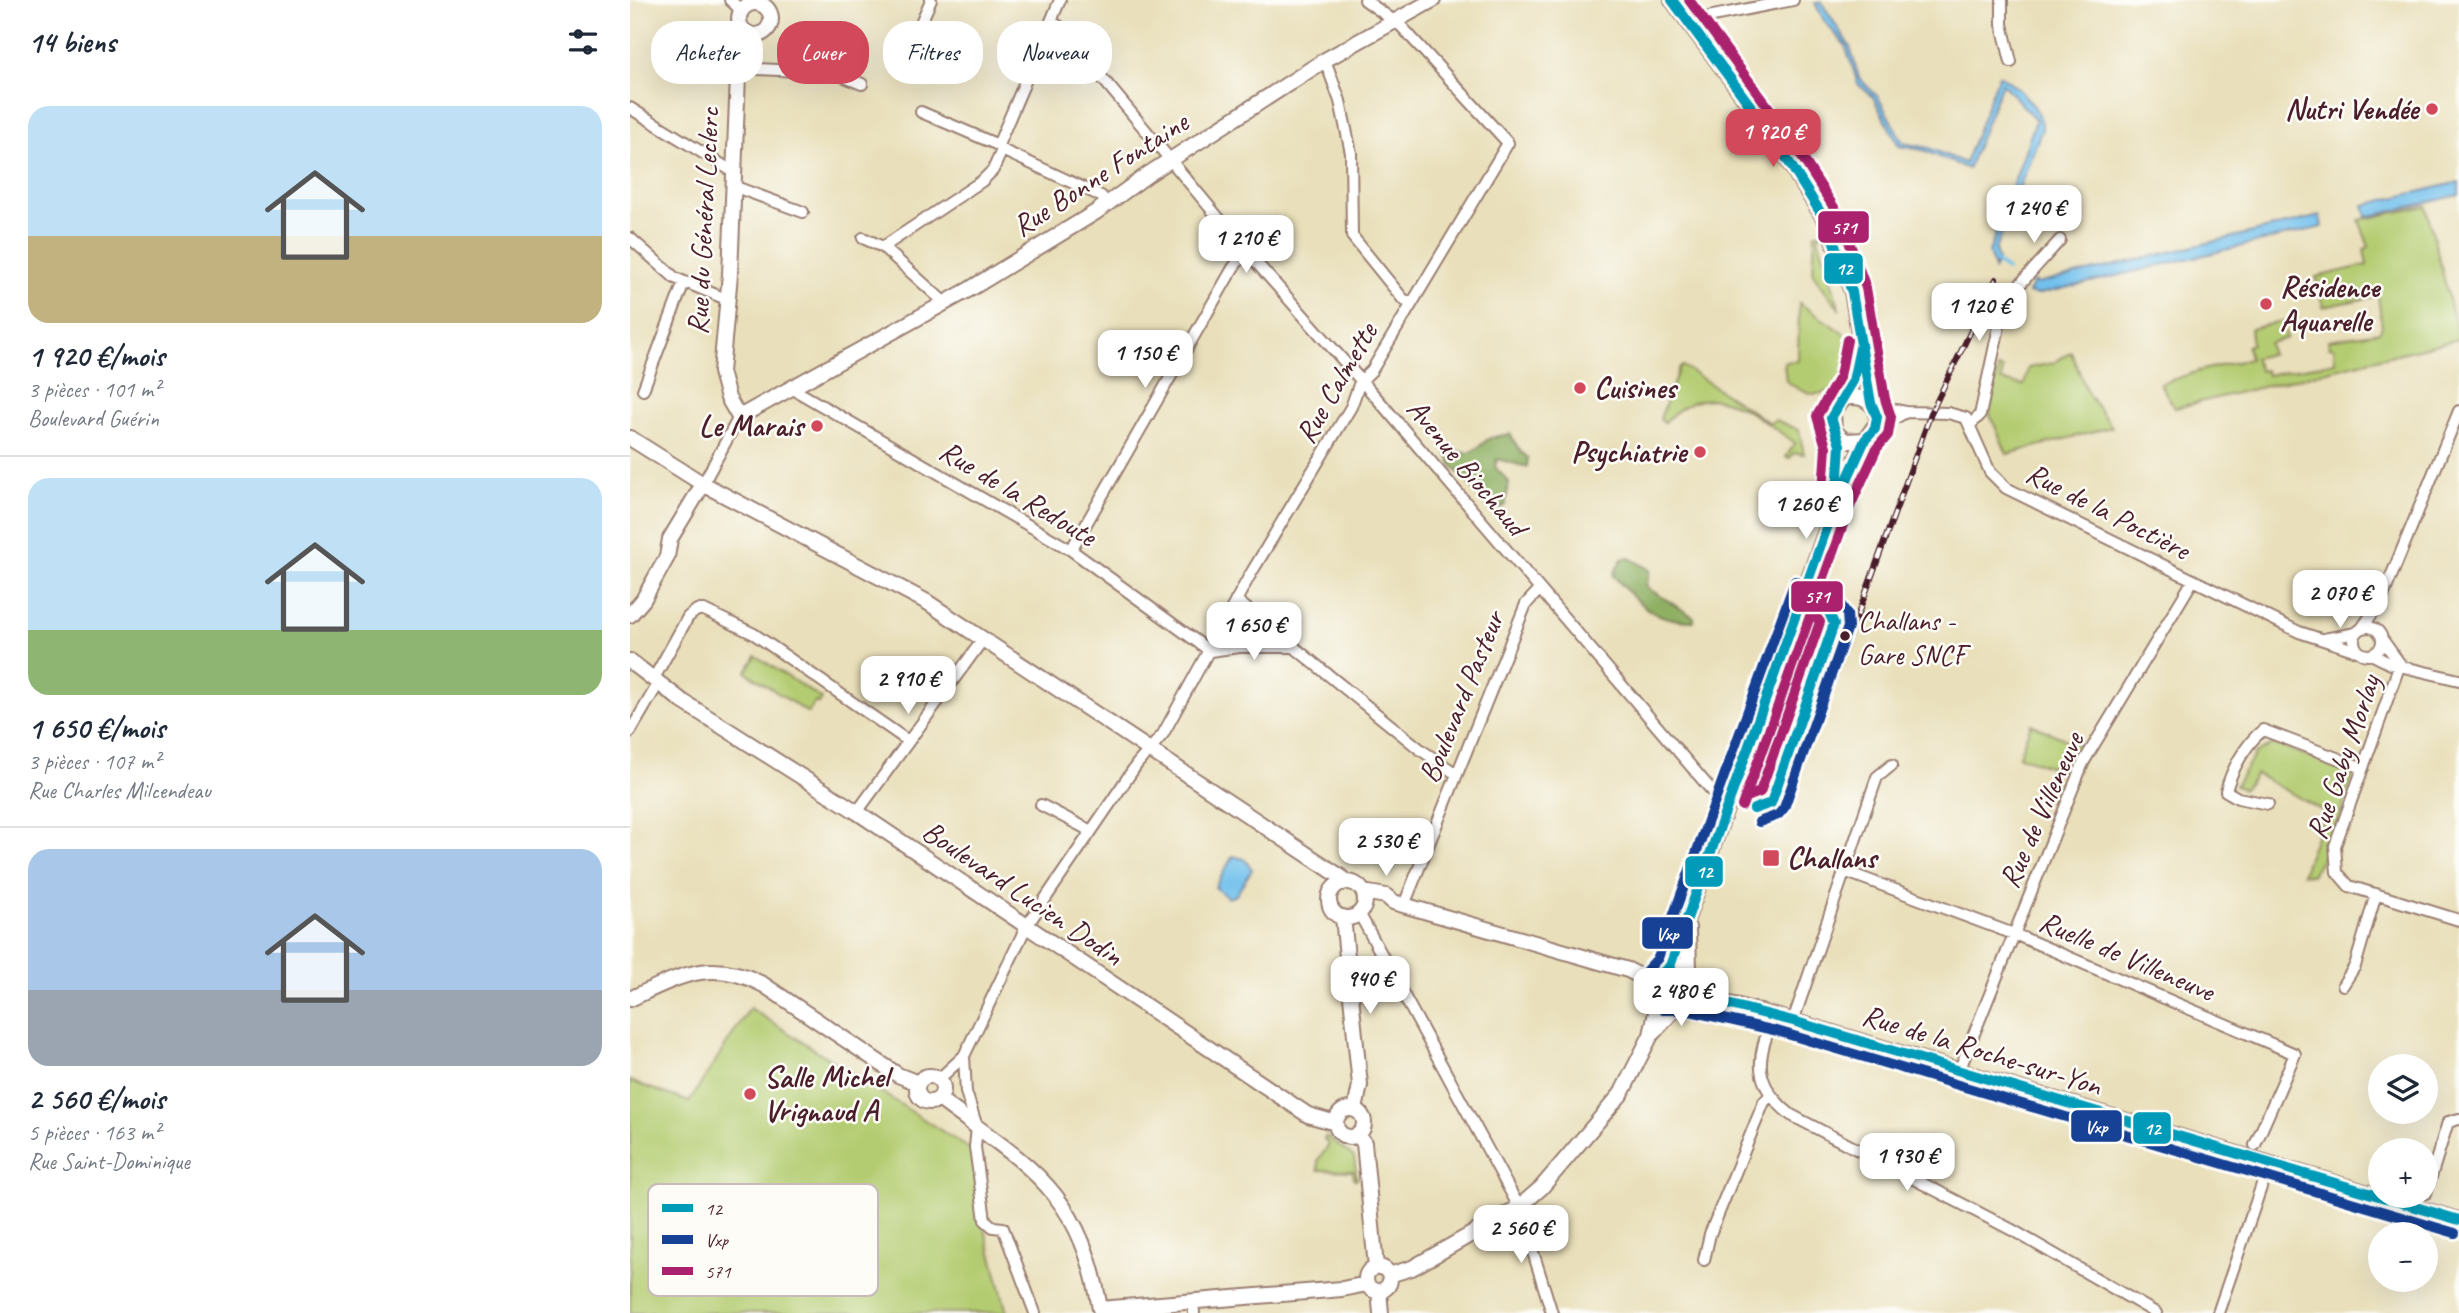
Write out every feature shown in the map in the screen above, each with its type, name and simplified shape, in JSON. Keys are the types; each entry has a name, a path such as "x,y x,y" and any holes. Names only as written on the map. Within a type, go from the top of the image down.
{"street":[{"path":"730,0 743,6 771,4 771,20 763,32"},
{"path":"922,21 931,0"},
{"path":"1051,21 1060,0"},
{"path":"1365,0 1392,22"},
{"name":"Rue Bonne Fontaine","path":"739,417 946,303 1082,220 1325,60 1433,0"},
{"path":"1651,1035 1660,975 1669,967 1834,508 1877,418 1872,405 1852,292 1827,223 1771,134 1672,0"},
{"path":"1688,21 1793,0"},
{"path":"2002,0 2002,24 2011,62"},
{"name":"Rue Calmette","path":"964,1056 1026,927 1149,749 1163,734 1236,600 1351,407 1360,382 1372,370 1508,143 1401,26 1392,22"},
{"path":"1325,60 1340,101 1351,153 1352,236 1403,299 1411,304"},
{"name":"Rue du Général Leclerc","path":"737,84 730,274 721,372 739,417"},
{"path":"883,247 982,181 993,170 1026,84"},
{"name":"Avenue Biochaud","path":"1108,84 1246,251 1381,403 1707,785 1715,794 1729,801"},
{"path":"630,108 733,179 803,212"},
{"path":"921,112 1101,195 1106,202"},
{"path":"630,237 675,278 726,299"},
{"path":"863,238 883,247 946,303"},
{"path":"1845,398 1859,397 1872,405 1906,412 1959,415 1971,424 1980,415 2000,322 2018,286 2060,240"},
{"path":"1072,550 1233,268 1246,251"},
{"path":"643,390 684,282"},
{"path":"1834,508 1839,475 1839,437 1831,418 1836,405 1845,398 1853,381 1861,348"},
{"name":"Rue de la Redoute","path":"793,389 1072,550 1210,651"},
{"path":"2357,651 2353,640 2382,601 2459,411"},
{"path":"1839,437 1852,442 1870,435 1906,412"},
{"path":"630,615 643,600 667,557 670,539 739,417"},
{"name":"Rue de la Poctière","path":"1971,424 1990,472 2007,488 2192,582 2317,639 2364,655 2372,655 2391,664 2459,680"},
{"path":"630,438 703,484 872,571 984,638 1341,877 1343,883"},
{"name":"Rue de Villeneuve","path":"1959,1071 2083,763 2192,582"},
{"name":"Boulevard Pasteur","path":"1398,903 1526,604 1539,590"},
{"path":"1236,600 1421,750 1455,773"},
{"path":"2372,655 2379,650 2382,601"},
{"path":"630,732 688,617 697,610 704,610 754,634 908,741"},
{"path":"2317,639 2371,627 2381,636 2400,664"},
{"path":"857,812 984,638"},
{"path":"1210,651 1239,646 1296,647"},
{"name":"Rue Gaby Morlay","path":"2400,664 2335,846 2334,860 2341,880 2349,886 2459,920"},
{"name":"Boulevard Lucien Dodin","path":"636,665 682,701 857,812 1310,1116 1336,1123"},
{"path":"2268,804 2238,798 2226,791 2229,778 2256,736 2263,730 2363,768"},
{"path":"1793,1021 1877,776 1892,765"},
{"path":"1041,805 1091,831"},
{"name":"Ruelle de Villeneuve","path":"1844,871 2014,934 2295,1054 2255,1145"},
{"path":"1343,917 1333,911 1329,900 1333,889 1343,883 1355,884 1363,892 1386,896 1398,903 1628,970 1660,988 1668,997 1682,997"},
{"path":"1363,892 1360,911 1519,1207 1552,1313"},
{"path":"2343,985 2354,966 2376,894"},
{"path":"1343,917 1398,903"},
{"path":"1390,1275 1412,1268 1519,1207 1541,1188 1621,1094 1651,1035 1692,988 1689,912"},
{"path":"1343,917 1360,1086 1355,1110"},
{"path":"1628,970 1681,966 1691,975"},
{"path":"630,999 689,973 717,970 742,974 764,985 898,1075 918,1083"},
{"name":"Rue de la Roche-sur-Yon","path":"1691,975 1711,994 1731,1004"},
{"name":"Rue de la Roche-sur-Yon","path":"1682,997 1731,1004 1793,1021 2269,1164 2368,1186"},
{"path":"1774,1016 1762,1047 1760,1065 1770,1096 1791,1115 2014,1231 2156,1313"},
{"path":"939,1079 964,1056"},
{"path":"964,1056 966,1092 977,1128 975,1147 985,1220 993,1227 1003,1228 1035,1313"},
{"path":"918,1083 928,1076 939,1079 944,1089 939,1098"},
{"path":"918,1083 919,1096 924,1100 939,1098 1034,1171 1071,1216 1094,1277 1100,1311 1194,1307 1342,1289 1373,1288 1388,1286 1390,1275"},
{"path":"1704,1259 1710,1234 1764,1102 1770,1096"},
{"path":"1355,1110 1342,1112 1336,1123 1339,1132 1346,1137 1358,1135"},
{"path":"1355,1110 1364,1119 1358,1135"},
{"path":"2438,1154 2448,1122 2459,1119"},
{"path":"1358,1135 1364,1143 1376,1267"},
{"path":"2218,1313 2269,1164"},
{"name":"Rue de la Roche-sur-Yon","path":"2438,1207 2459,1220"},
{"path":"1381,1313 1367,1273 1376,1267 1384,1268 1390,1275"}],"green space":[{"path":"2426,206 2459,339 2175,408 2160,384 2202,370 2250,359 2247,346 2252,344 2250,329 2283,321 2287,338 2269,343 2271,354 2254,358 2260,371 2265,370 2267,375 2335,362 2334,348 2329,347 2328,340 2379,332 2382,327 2378,296 2323,307 2316,277 2367,265 2364,249 2369,247 2359,220"},
{"path":"1815,233 1822,233 1818,237 1840,310 1813,274"},
{"path":"1799,303 1851,340 1851,363 1844,369 1841,385 1819,394 1807,393 1786,381 1784,362 1798,361"},
{"path":"2071,352 2088,394 2112,427 2007,454 1989,412 1998,368 2003,369 2001,381 2024,385 2028,368 2053,363"},
{"path":"1683,366 1770,423 1776,420 1799,430 1804,454 1794,453 1790,458 1786,457 1795,443 1747,410 1714,399 1698,401 1681,408 1664,423 1660,419 1679,368"},
{"path":"1510,434 1520,451 1528,458 1527,467 1497,459 1495,467 1509,482 1505,505 1493,512 1452,465 1447,453 1450,449 1468,453 1489,439"},
{"path":"1628,557 1650,570 1646,587 1694,617 1694,621 1657,614 1630,594 1613,575 1622,559"},
{"path":"756,656 822,699 819,704 815,702 808,713 746,672"},
{"path":"2031,724 2087,749 2078,768 2066,772 2019,756"},
{"path":"2273,744 2351,771 2353,777 2331,842 2312,875 2302,874 2325,812 2256,774 2244,789 2235,786 2255,754"},
{"path":"750,1008 973,1151 981,1214 1007,1313 630,1313 630,1081 689,1102"},
{"path":"1326,1136 1354,1157 1357,1179 1354,1179 1353,1171 1318,1170 1318,1160 1329,1145 1324,1139"}],"water":[{"path":"1821,2 1850,47 1859,78 1878,97 1903,143 1929,148 1965,163 1999,75 2020,91 2033,106 2042,129 1995,250 1998,260 1994,269 1989,252 2036,120 2002,83 1968,169 1923,150 1899,146 1873,97 1858,84 1845,45 1825,22 1815,3"},
{"path":"2459,182 2459,195 2367,217 2364,205"},
{"path":"2320,216 2322,227 2036,295 2028,293 2033,282 2037,284"},
{"path":"1233,856 1244,859 1252,869 1236,895 1228,898 1215,887"}],"waterway":[{"path":"1994,261 2007,270"}],"railway":[{"path":"1803,766 1931,413 1996,279"}],"transit line":[{"name":"12","path":"1672,0 1772,135 1827,223 1852,292 1871,403 1877,417 1875,429 1865,440 1834,508 1670,966 1660,975 1661,990 1674,999 1719,1002 1793,1021 2459,1220"},
{"name":"571","path":"1689,0 1783,127 1840,217 1866,288 1885,399 1891,417 1888,435 1877,448 1847,513 1742,806"},
{"name":"571","path":"1823,491 1826,447 1817,416 1840,376 1847,340"},
{"name":"12","path":"1837,492 1840,445 1831,418 1853,381 1861,343"},
{"name":"Vxp","path":"1795,581 1658,958 1647,970 1648,995 1663,1010 1685,1010 1777,1031 2455,1233"},
{"name":"Vxp","path":"1759,822 1778,815 1784,808 1848,627 1847,614 1839,602"},
{"name":"12","path":"1754,809 1771,803 1834,624 1828,610"},
{"name":"571","path":"1749,796 1760,792 1820,622 1817,618"}],"place":[{"name":"Nutri Vendée","path":"2432,109"},
{"name":"Résidence Aquarelle","path":"2266,304"},
{"name":"Cuisines","path":"1580,388"},
{"name":"Le Marais","path":"817,426"},
{"name":"Psychiatrie","path":"1700,452"},
{"name":"Challans - Gare SNCF","path":"1845,636"},
{"name":"Challans","path":"1771,858"},
{"name":"Salle Michel Vrignaud A","path":"750,1094"}]}
